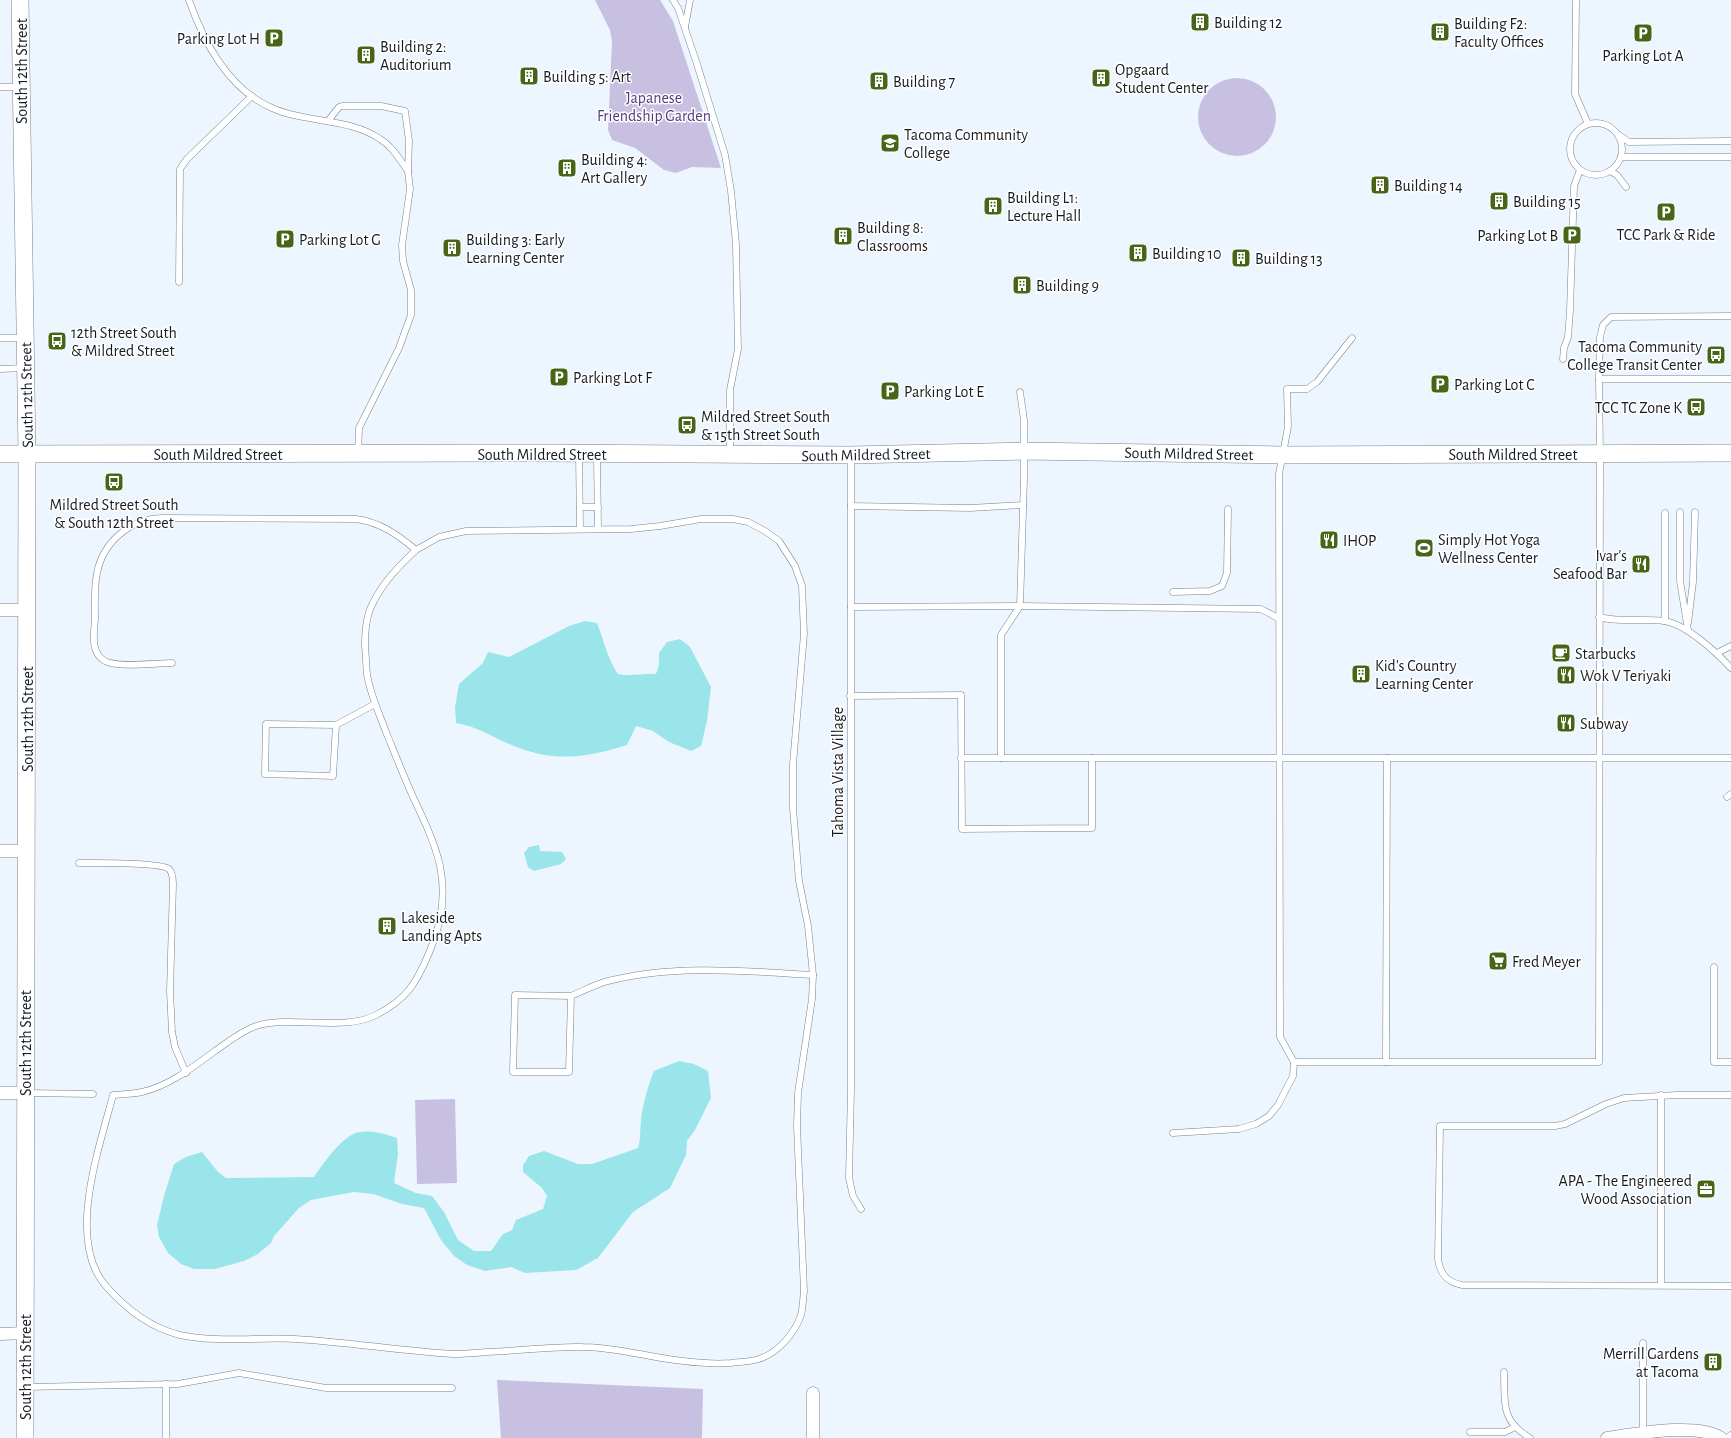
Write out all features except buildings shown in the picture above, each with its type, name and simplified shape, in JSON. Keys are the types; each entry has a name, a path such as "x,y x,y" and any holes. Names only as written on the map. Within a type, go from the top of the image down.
{"main road":[{"name":"South 12th Street","path":"20,0 27,454 25,1438"},
{"name":"South Mildred Street","path":"0,454 358,453 850,455 1024,451 1281,455 1731,452"}],"street":[{"path":"0,610 27,610"},
{"path":"0,851 26,851"},
{"path":"0,1093 25,1093"},
{"path":"0,1334 25,1334"},
{"path":"813,1394 813,1438"},
{"path":"1607,1438 1643,1433 1698,1430 1721,1438"}],"lane":[{"path":"190,0 212,52 226,73 243,90 272,108 363,130 381,139 392,150 408,171"},
{"path":"673,0 685,28 725,155 731,191 736,244 738,348 730,390 730,455"},
{"path":"685,28 690,0"},
{"path":"1576,0 1575,94 1588,124"},
{"path":"0,87 21,87"},
{"path":"179,282 180,168 187,159 252,96"},
{"path":"328,121 339,107 342,106 381,106 405,111 409,141 408,171 410,189 402,245 403,260 410,290 410,315 399,348 359,428 358,453"},
{"path":"1617,134 1622,149 1621,157 1610,171 1602,175 1593,175 1580,170 1572,160 1570,151 1574,134 1588,124 1596,123 1604,124 1612,128 1617,134 1629,142 1731,141"},
{"path":"1621,157 1731,157"},
{"path":"1563,359 1564,348 1568,337 1570,311 1574,186 1580,170"},
{"path":"1610,171 1617,175 1626,187"},
{"path":"1294,1062 1599,1062 1600,337 1603,325 1611,317 1731,316"},
{"path":"0,338 25,338"},
{"path":"1173,1133 1239,1129 1264,1121 1274,1110 1293,1076 1294,1062 1280,1037 1280,758 1278,618 1279,474 1281,455 1288,427 1287,389 1307,390 1317,382 1352,338"},
{"path":"0,369 25,368"},
{"path":"1599,379 1731,379"},
{"path":"1001,758 1001,635 1020,606 1024,420 1020,392"},
{"path":"579,454 580,529"},
{"path":"597,454 598,529"},
{"name":"Tahoma Vista Village","path":"850,455 851,1089 849,1178 853,1196 861,1209"},
{"path":"851,506 970,508 1023,505"},
{"path":"580,507 598,507"},
{"path":"1173,592 1210,591 1222,586 1227,573 1228,509"},
{"path":"1680,512 1680,580 1688,630"},
{"path":"1688,630 1694,582 1694,512"},
{"path":"1665,513 1665,621"},
{"path":"172,663 112,663 103,660 95,649 95,587 100,562 122,532 134,524 156,518 356,519 380,525 400,536 416,550"},
{"path":"714,519 748,522 765,531 779,541 795,566 802,586 804,634 793,764 793,808 799,881 808,926 813,975 812,998 798,1093 799,1169 804,1274 803,1305 796,1327 768,1356 758,1360 746,1362 696,1362 607,1348 582,1346 456,1354 295,1339 211,1340 166,1331 152,1324 138,1315 104,1284 94,1267 89,1249 89,1190 114,1095 142,1092 186,1073 243,1031 258,1025 276,1022 347,1022 374,1016 399,1002 408,992 422,971 439,925 442,900 440,865 433,843 405,781 375,704 367,675 365,641 368,617 372,603 396,570 416,550 439,537 466,531 598,529 638,528 714,519"},
{"path":"851,608 1020,606 1261,609 1278,618"},
{"path":"1599,617 1612,620 1665,621 1688,630 1717,653 1731,668"},
{"path":"1717,653 1731,646"},
{"path":"850,696 961,695 962,829 1092,828 1092,758"},
{"path":"336,725 333,776 265,774 266,724 336,725 375,704"},
{"path":"961,758 1731,758"},
{"path":"1386,1062 1387,758"},
{"path":"79,863 154,865 167,868 171,873 173,884 170,991 172,1032 186,1073"},
{"path":"1714,967 1714,1062 1731,1062"},
{"path":"571,996 569,1072 513,1072 515,995 571,996 606,981 646,973 712,970 813,975"},
{"path":"25,1093 93,1094"},
{"path":"1661,1095 1661,1285"},
{"path":"1731,1095 1661,1095 1615,1100 1572,1122 1555,1126 1440,1126 1438,1259 1439,1267 1445,1278 1453,1283 1462,1285 1731,1286"},
{"path":"1643,1343 1643,1433"},
{"path":"1504,1372 1505,1403 1508,1416 1515,1427 1530,1438"},
{"path":"25,1388 178,1384 239,1373 326,1388 452,1388"},
{"path":"166,1384 166,1438"},
{"path":"1470,1432 1505,1432 1515,1427"},
{"path":"1727,1438 1731,1435"}],"green space":[{"name":"Japanese Friendship Garden","path":"595,0 660,0 673,21 721,168 692,167 676,173 664,170 635,148 612,140 608,130 612,41 610,30"},
{"path":"1237,78 1252,81 1264,90 1273,102 1276,117 1273,132 1264,144 1252,153 1237,156 1222,153 1210,144 1201,132 1198,117 1201,102 1210,90 1222,81"},
{"path":"455,1099 457,1183 417,1184 415,1100"},
{"path":"497,1380 703,1389 702,1438 501,1438"}],"water":[{"path":"585,621 597,623 608,655 618,674 656,674 659,665 659,653 667,642 680,639 690,647 711,687 707,721 701,746 691,751 669,742 653,731 636,726 627,745 589,755 564,757 551,756 538,754 516,747 474,728 456,723 455,707 459,684 483,663 488,652 509,657 569,626"},
{"path":"539,845 540,851 562,852 566,859 561,864 534,871 528,867 524,853 529,847"},
{"path":"679,1061 694,1064 708,1071 711,1098 695,1130 687,1141 686,1155 670,1188 633,1212 598,1258 576,1270 525,1273 511,1267 485,1271 467,1265 454,1256 441,1240 424,1208 402,1204 373,1194 354,1192 311,1200 299,1208 274,1236 271,1243 258,1254 244,1261 215,1269 194,1269 181,1264 168,1253 159,1237 157,1225 174,1164 186,1157 202,1152 218,1172 226,1178 314,1177 334,1150 347,1138 360,1132 374,1132 397,1138 398,1154 394,1183 416,1193 432,1196 444,1212 458,1240 474,1251 491,1251 503,1234 512,1230 516,1220 543,1209 547,1196 542,1188 523,1172 523,1165 529,1156 544,1151 578,1164 592,1164 638,1148 643,1109 654,1071"}],"place":[{"name":"Building 12","path":"1200,22"},
{"name":"Building F2: Faculty Offices","path":"1440,32"},
{"name":"Parking Lot A","path":"1643,33"},
{"name":"Parking Lot H","path":"274,38"},
{"name":"Building 2: Auditorium","path":"366,55"},
{"name":"Building 5: Art","path":"529,76"},
{"name":"Opgaard Student Center","path":"1101,78"},
{"name":"Building 7","path":"879,81"},
{"name":"Tacoma Community College","path":"890,143"},
{"name":"Building 4: Art Gallery","path":"567,168"},
{"name":"Building 14","path":"1380,185"},
{"name":"Building 15","path":"1499,201"},
{"name":"Building L1: Lecture Hall","path":"993,206"},
{"name":"TCC Park & Ride","path":"1666,212"},
{"name":"Parking Lot B","path":"1572,235"},
{"name":"Building 8: Classrooms","path":"843,236"},
{"name":"Parking Lot G","path":"285,239"},
{"name":"Building 3: Early Learning Center","path":"452,248"},
{"name":"Building 10","path":"1138,253"},
{"name":"Building 13","path":"1241,258"},
{"name":"Building 9","path":"1022,285"},
{"name":"12th Street South & Mildred Street","path":"57,341"},
{"name":"Tacoma Community College Transit Center","path":"1716,355"},
{"name":"Parking Lot F","path":"559,377"},
{"name":"Parking Lot C","path":"1440,384"},
{"name":"Parking Lot E","path":"890,391"},
{"name":"TCC TC Zone K","path":"1696,407"},
{"name":"Mildred Street South & 15th Street South","path":"687,425"},
{"name":"Mildred Street South & South 12th Street","path":"114,482"},
{"name":"IHOP","path":"1329,540"},
{"name":"Simply Hot Yoga Wellness Center","path":"1424,548"},
{"name":"Ivar's Seafood Bar","path":"1641,564"},
{"name":"Starbucks","path":"1561,653"},
{"name":"Kid's Country Learning Center","path":"1361,674"},
{"name":"Wok V Teriyaki","path":"1566,675"},
{"name":"Subway","path":"1566,723"},
{"name":"Lakeside Landing Apts","path":"387,926"},
{"name":"Fred Meyer","path":"1498,961"},
{"name":"APA - The Engineered Wood Association","path":"1706,1189"},
{"name":"Merrill Gardens at Tacoma","path":"1713,1362"}]}
